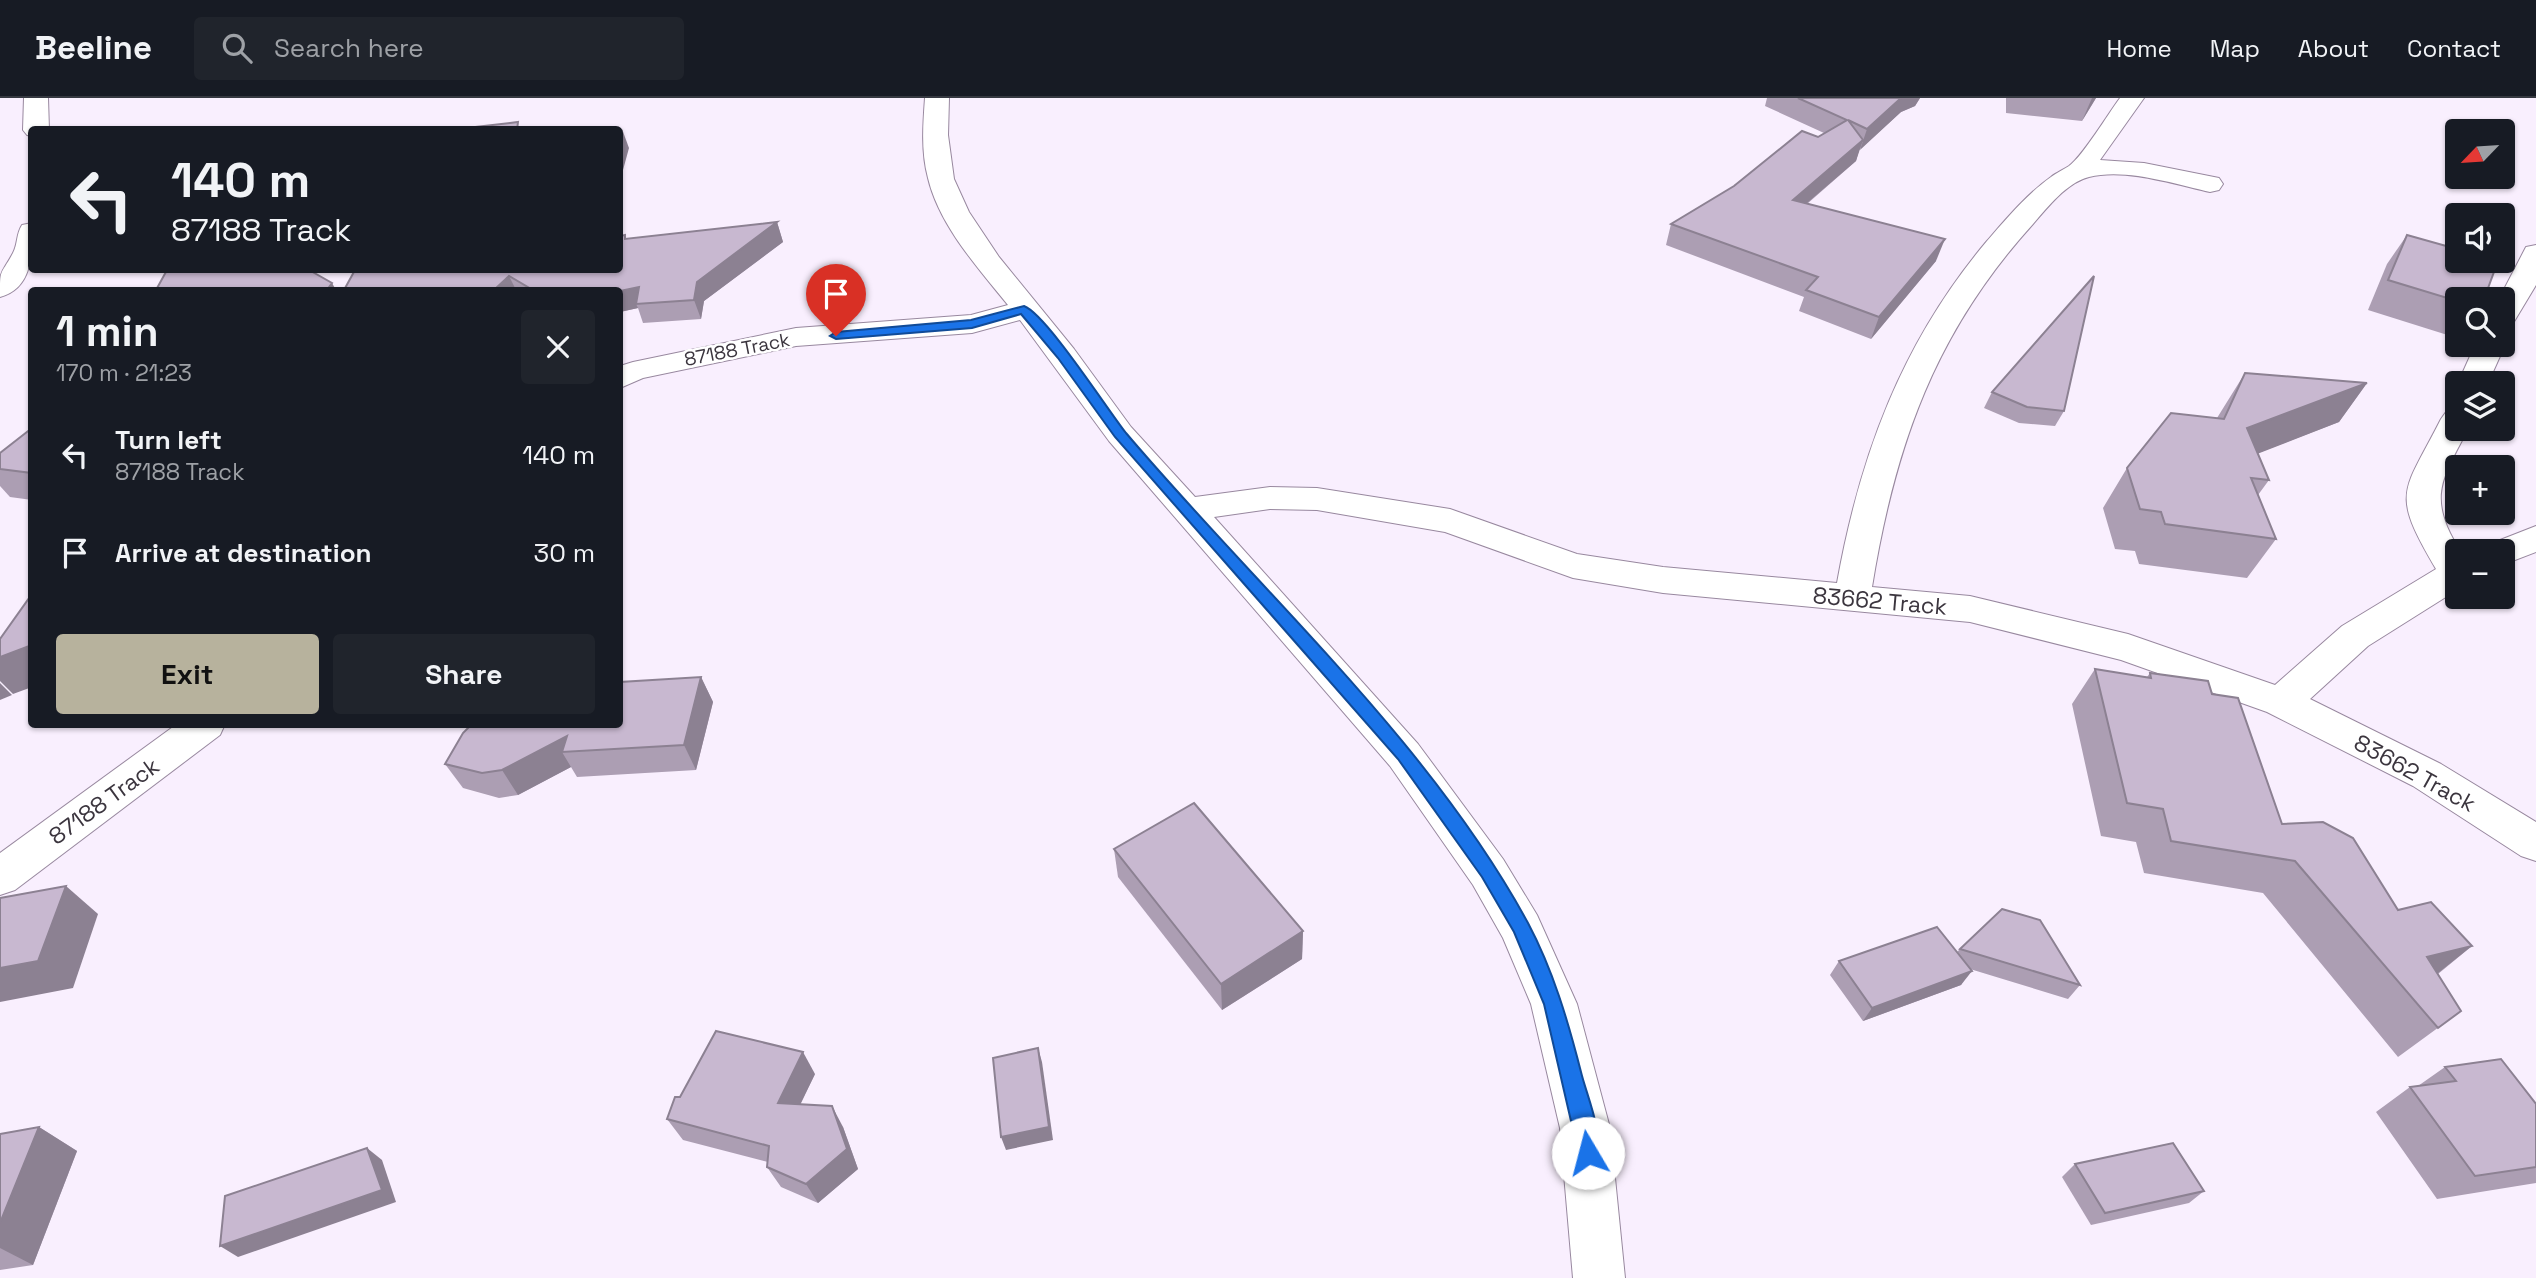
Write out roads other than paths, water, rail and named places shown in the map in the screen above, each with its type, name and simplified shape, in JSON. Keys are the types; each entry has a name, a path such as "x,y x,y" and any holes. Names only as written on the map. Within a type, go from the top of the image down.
{"street":[{"path":"36,98 36,126"},
{"path":"937,98 935,135 941,179 955,212 1024,310 1063,355 1120,434 1404,755 1488,872 1521,929 1553,1004 1585,1128 1600,1278"},
{"path":"1852,598 1867,512 1893,428 1956,300 2006,237 2039,201 2079,172 2132,98"},
{"path":"2079,172 2092,169 2150,172 2210,184"},
{"path":"0,288 28,253"},
{"path":"2515,297 2535,262 2536,253"},
{"name":"87188 Track","path":"623,377 633,371 796,337 856,335 972,324 1024,310"},
{"path":"2445,554 2434,536 2421,501 2428,478 2446,441"},
{"name":"83662 Track","path":"1186,510 1270,498 1329,500 1450,521 1573,566 1663,580 1970,609 2128,649 2281,702 2427,775 2536,844"},
{"path":"2515,547 2536,538"},
{"path":"2281,702 2355,636 2445,580"},
{"name":"87188 Track","path":"0,877 201,728"}]}
